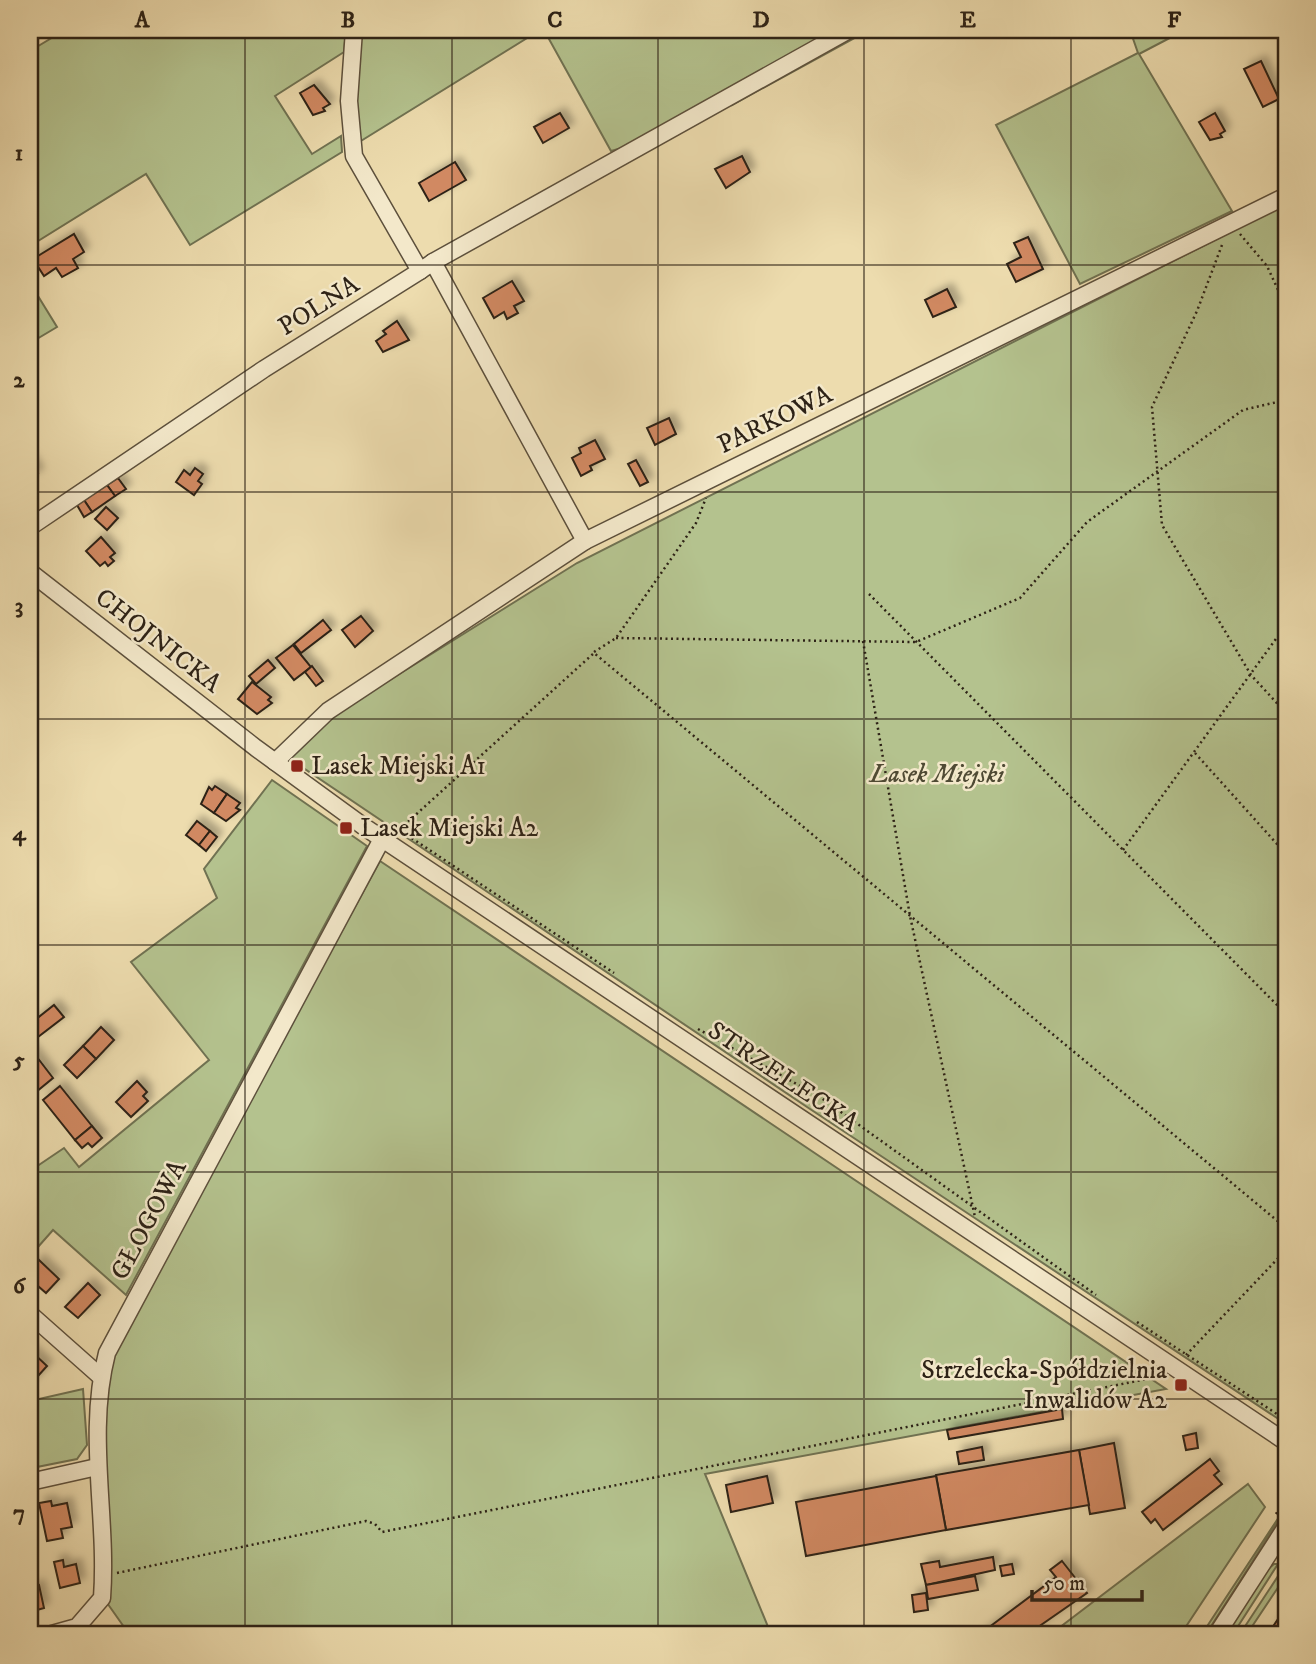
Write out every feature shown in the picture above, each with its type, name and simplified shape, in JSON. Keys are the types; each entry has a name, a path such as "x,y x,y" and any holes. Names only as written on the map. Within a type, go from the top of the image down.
{"street":[{"path":"354,30 349,101 354,156 427,266 585,541"},
{"name":"POLNA","path":"30,527 264,369 427,266 849,30"},
{"name":"PARKOWA","path":"275,762 328,712 585,541 1286,196"},
{"name":"CHOJNICKA","path":"30,572 256,748"},
{"name":"STRZELECKA","path":"256,748 383,837 1286,1442"},
{"name":"GŁOGOWA","path":"51,1634 77,1627 102,1598 104,1576 97,1467 101,1377 107,1353 383,837"},
{"path":"30,1314 101,1377"},
{"path":"30,1482 97,1467"},
{"path":"1217,1634 1278,1555 1286,1527"}],"path":[{"path":"1286,307 1267,266 1230,223 1197,311 1152,407 1162,525 1251,675 1286,713"},
{"path":"616,638 916,642 1020,598 1087,522 1243,410 1286,400"},
{"path":"621,978 400,829 594,653 616,638 696,523 713,478"},
{"path":"869,594 1286,1014"},
{"path":"1123,850 1286,625"},
{"path":"863,641 910,916 980,1238"},
{"path":"594,653 1286,1228"},
{"path":"1194,753 1286,854"},
{"path":"688,1024 820,1097 1104,1301"},
{"path":"104,1576 366,1521 375,1524 383,1532 1147,1379 1175,1369 1186,1354 1286,1250"},
{"path":"1137,1322 1286,1420"}],"green space":[{"path":"65,30 346,30 344,52 275,96 312,154 341,136 342,152 190,245 146,174 30,246 30,51"},
{"path":"361,30 540,30 356,144 357,69"},
{"path":"544,30 869,30 732,105 726,92 629,146 611,151"},
{"path":"1130,30 1185,30 1139,54 1232,211 1080,284 996,125 1138,53"},
{"name":"Lasek Miejski","path":"1286,204 1286,1424 807,1107 287,757 332,716 577,563"},
{"path":"30,283 57,327 30,343"},
{"path":"272,780 367,846 126,1295 53,1230 30,1256 30,1171 64,1148 79,1167 209,1060 131,962 217,898 204,869"},
{"path":"380,861 1166,1389 705,1474 771,1634 129,1634 105,1600 103,1399 109,1356"},
{"path":"83,1389 87,1445 77,1459 32,1468 30,1401"},
{"path":"1248,1484 1265,1507 1181,1634 1051,1634"},
{"path":"1279,1517 1206,1634 1202,1634"},
{"path":"1278,1564 1233,1634 1226,1634 1267,1570"},
{"path":"1284,1567 1286,1581 1281,1583 1247,1634 1240,1634"}],"building":[{"path":"1261,61 1279,99 1263,107 1244,69"},
{"path":"314,85 330,104 323,108 325,111 313,115 300,93"},
{"path":"560,113 569,128 543,143 534,127"},
{"path":"1215,113 1225,131 1220,134 1222,137 1210,140 1199,122"},
{"path":"742,156 750,172 726,188 715,169"},
{"path":"455,162 466,180 429,201 419,183"},
{"path":"74,234 84,252 73,259 78,268 62,277 56,268 44,276 33,259"},
{"path":"1028,237 1043,269 1016,282 1007,264 1021,257 1014,243"},
{"path":"512,281 524,301 514,306 518,313 507,319 504,312 494,318 483,298"},
{"path":"947,289 956,307 933,317 925,300"},
{"path":"397,321 409,340 383,352 376,341 386,334 383,331"},
{"path":"669,418 676,434 655,445 647,428"},
{"path":"595,440 605,459 590,466 592,470 581,476 572,458 581,453 579,448"},
{"path":"30,460 38,473 30,479"},
{"path":"636,460 648,482 640,486 628,464"},
{"path":"195,468 203,474 198,481 202,484 194,495 176,482 184,470 190,475"},
{"path":"118,478 126,489 115,496 107,485"},
{"path":"107,485 115,496 92,512 84,500"},
{"path":"84,500 92,512 84,517 77,505"},
{"path":"106,507 118,518 107,530 95,519"},
{"path":"101,537 115,553 110,557 114,561 108,566 105,562 100,566 86,551"},
{"path":"361,616 373,631 355,647 342,630"},
{"path":"323,620 331,630 301,653 294,644"},
{"path":"293,645 311,667 294,680 276,658"},
{"path":"268,660 275,668 256,684 249,676"},
{"path":"312,666 323,681 316,686 305,672"},
{"path":"252,682 271,697 268,700 272,703 257,714 238,699"},
{"path":"215,786 227,794 214,813 201,804 209,787 212,790"},
{"path":"227,794 240,803 236,808 240,810 226,821 214,813"},
{"path":"197,821 210,831 199,845 186,835"},
{"path":"210,831 217,837 206,851 199,845"},
{"path":"54,1005 64,1017 38,1037 30,1024"},
{"path":"101,1027 114,1040 96,1059 83,1046"},
{"path":"83,1046 96,1059 77,1078 64,1065"},
{"path":"30,1048 53,1078 36,1092 30,1084"},
{"path":"137,1081 147,1092 143,1096 148,1101 131,1117 116,1102"},
{"path":"60,1086 92,1126 75,1140 43,1100"},
{"path":"92,1126 102,1138 92,1147 88,1143 82,1148 75,1140"},
{"path":"39,1260 59,1279 46,1293 30,1279 30,1270"},
{"path":"88,1283 100,1295 78,1318 65,1307"},
{"path":"30,1350 47,1366 30,1385"},
{"path":"1062,1409 1063,1419 949,1439 947,1430"},
{"path":"1196,1433 1198,1448 1186,1450 1183,1436"},
{"path":"1114,1443 1125,1508 1090,1514 1079,1450"},
{"path":"982,1447 984,1460 959,1464 957,1452"},
{"path":"1079,1450 1089,1505 946,1530 936,1475"},
{"path":"1210,1459 1219,1471 1214,1475 1222,1484 1163,1530 1155,1519 1151,1523 1142,1512"},
{"path":"767,1476 773,1503 731,1512 726,1485"},
{"path":"936,1476 946,1530 806,1556 796,1502"},
{"path":"51,1501 52,1506 67,1503 72,1527 61,1529 63,1538 47,1541 39,1503"},
{"path":"993,1557 995,1570 926,1585 921,1564 939,1561 940,1567"},
{"path":"63,1560 64,1567 76,1564 80,1583 60,1588 54,1562"},
{"path":"1062,1561 1087,1593 1028,1634 980,1634 1056,1577 1050,1570"},
{"path":"1012,1564 1014,1574 1002,1576 1000,1566"},
{"path":"975,1576 978,1590 928,1599 926,1585"},
{"path":"39,1585 44,1608 30,1612 30,1588"},
{"path":"926,1593 928,1610 914,1612 912,1595"},
{"path":"1286,1607 1286,1634 1281,1634 1272,1628"}],"place":[{"name":"Lasek Miejski A1","path":"297,766"},
{"name":"Lasek Miejski A2","path":"346,828"},
{"name":"Strzelecka-Spółdzielnia Inwalidów A2","path":"1181,1385"}]}
